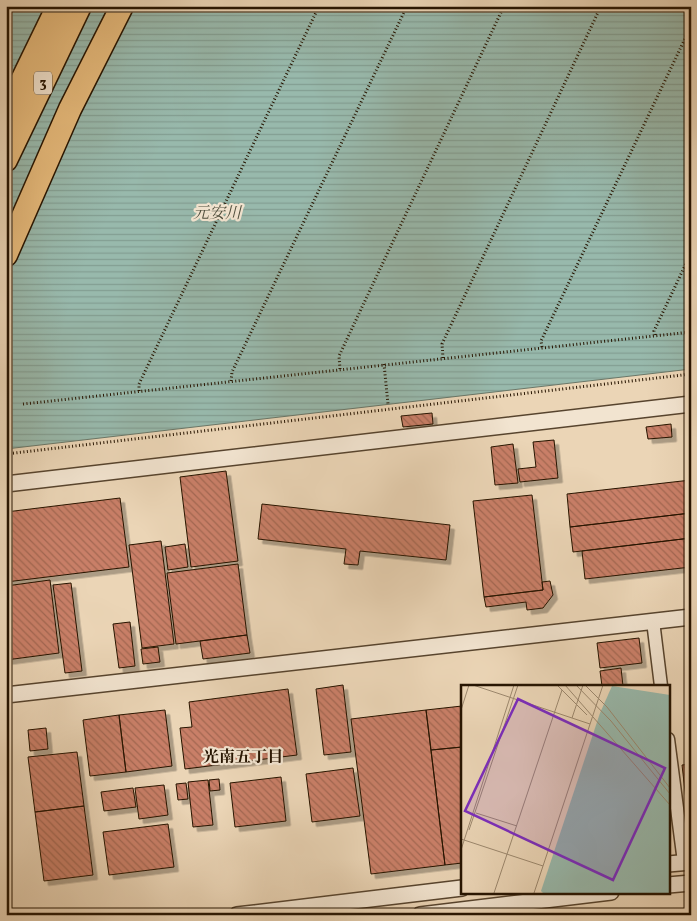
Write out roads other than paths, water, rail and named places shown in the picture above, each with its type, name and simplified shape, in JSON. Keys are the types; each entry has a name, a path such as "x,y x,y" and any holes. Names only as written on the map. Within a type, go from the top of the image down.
{"highway":[{"path":"6,113 58,6"},
{"name":"3","path":"6,160 80,6"},
{"path":"6,254 70,109 122,6"}],"street":[{"path":"6,484 691,404"},
{"path":"6,695 691,617"},
{"path":"653,621 661,685"},
{"path":"670,753 687,862 670,864"},
{"path":"670,886 691,883"},
{"path":"237,915 461,888"},
{"path":"420,915 594,894"}],"water":[{"name":"元安川","path":"6,6 691,6 691,369 6,449"}],"district":[{"name":"光南五丁目","path":"243,758"}]}
